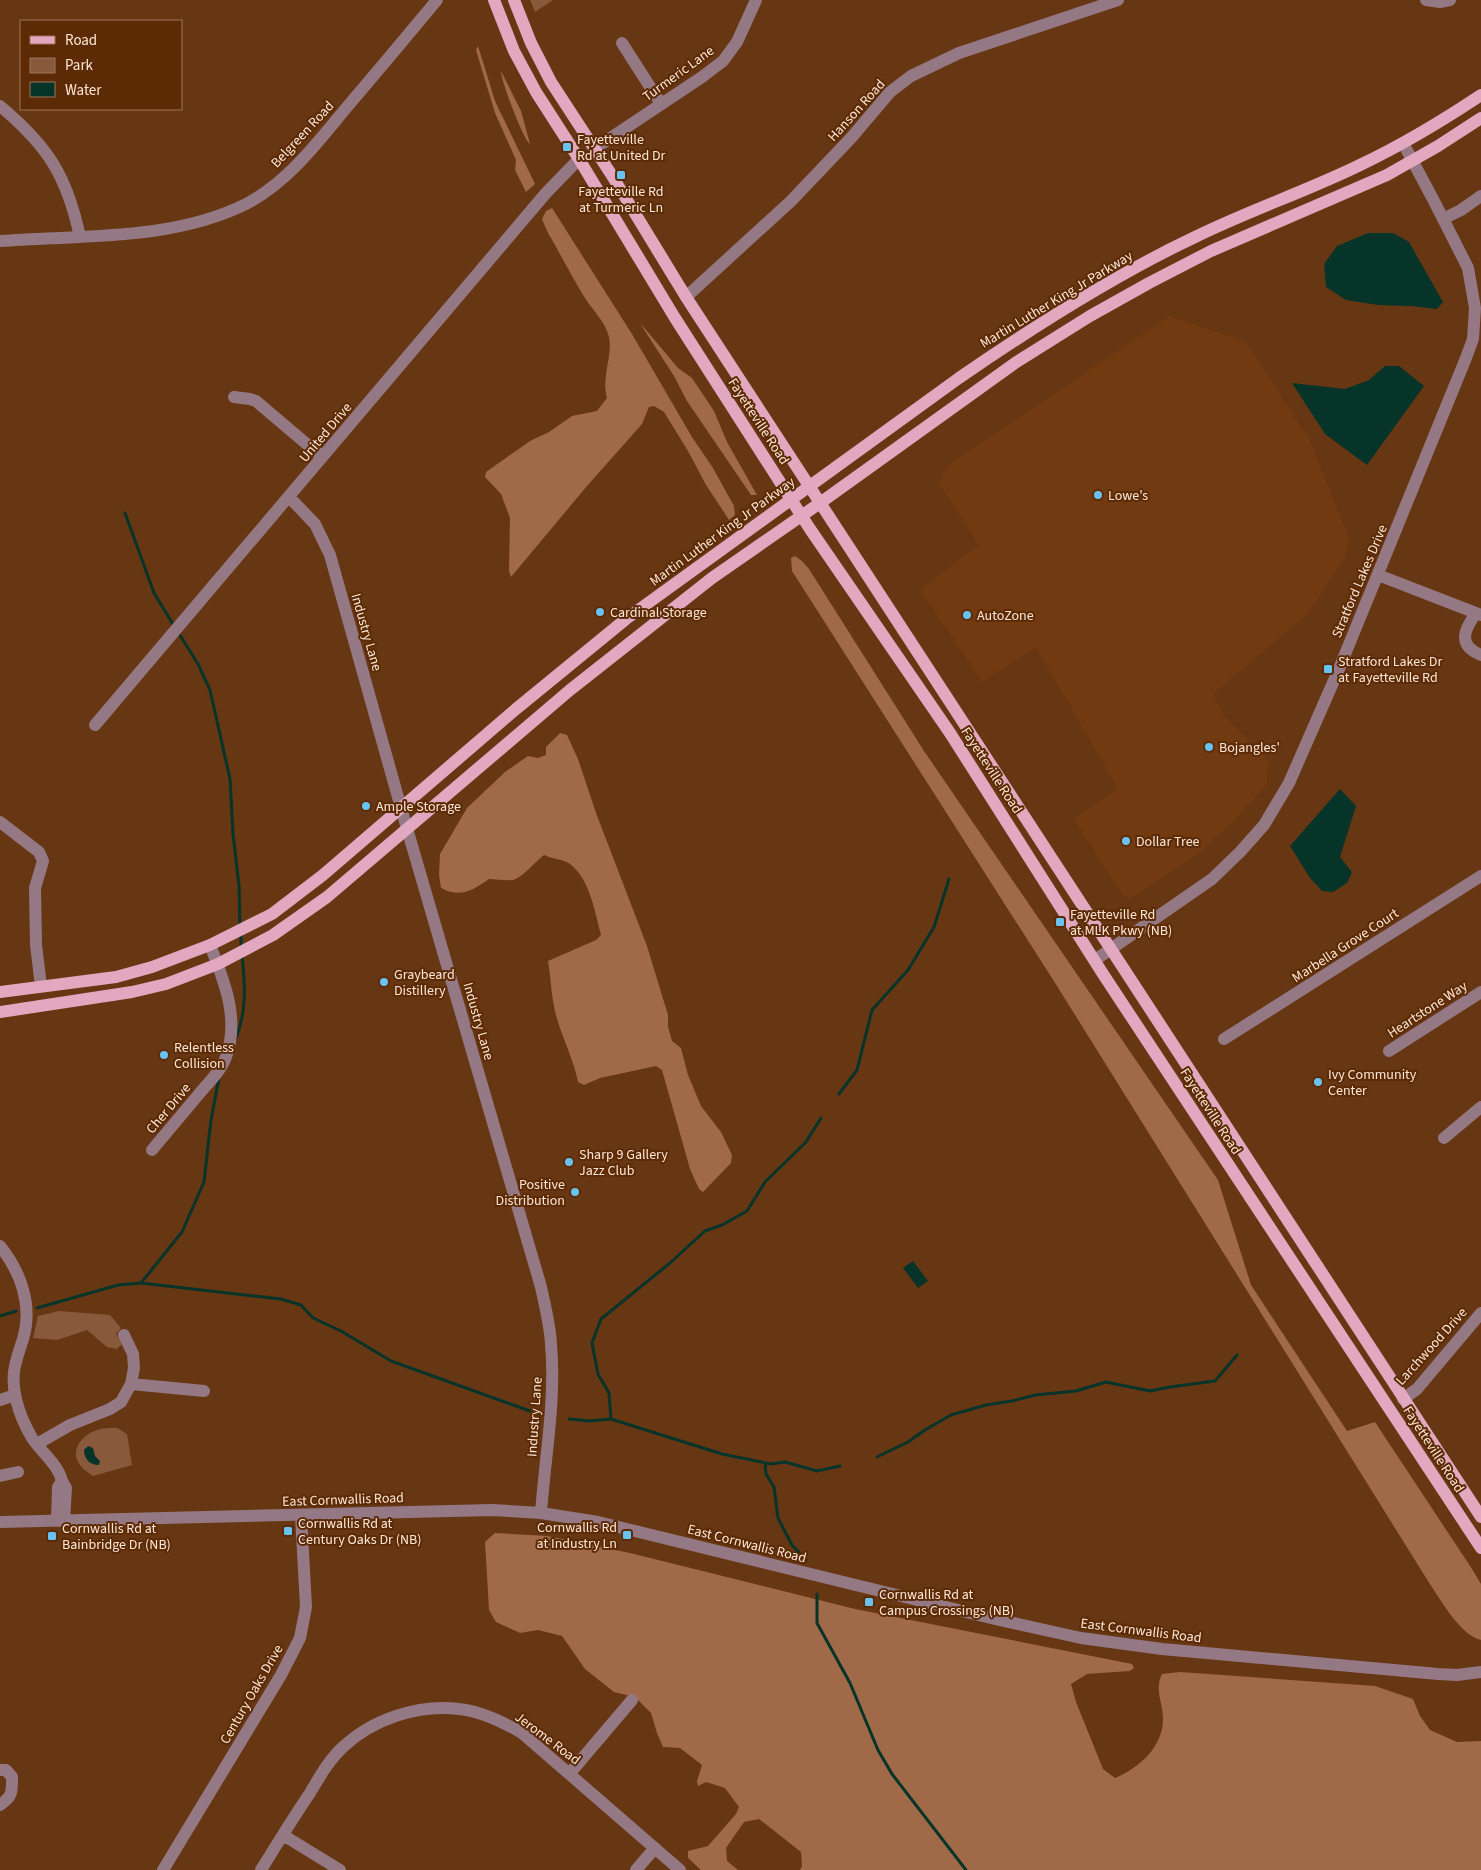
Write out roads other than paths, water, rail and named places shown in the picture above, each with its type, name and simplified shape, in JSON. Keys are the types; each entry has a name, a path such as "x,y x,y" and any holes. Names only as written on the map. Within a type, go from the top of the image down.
{"main road":[{"name":"Fayetteville Road","path":"494,0 514,52 536,92 579,159 675,318 791,499 916,681 1095,960 1481,1548"},
{"name":"Fayetteville Road","path":"514,0 541,63 686,297 1481,1517"},
{"name":"Martin Luther King Jr Parkway","path":"0,992 116,977 152,967 210,945 248,927 292,900 611,630 995,353 1096,290 1193,238 1358,166 1402,144 1481,95"},
{"path":"0,1012 140,990 166,984 218,964 273,934 327,898 596,668 712,578 1015,363 1090,316 1149,283 1211,251 1352,191 1412,161 1481,118"}],"street":[{"name":"Belgreen Road","path":"0,241 124,234 184,225 235,208 254,199 297,165 437,0"},
{"name":"Turmeric Lane","path":"594,149 723,61 737,42 756,0"},
{"name":"Hanson Road","path":"686,297 791,201 846,144 890,92 912,76 959,53 1118,0"},
{"path":"1426,0 1440,2 1450,0"},
{"path":"622,43 661,104"},
{"path":"0,106 30,133 51,159 71,200 80,237"},
{"name":"Stratford Lakes Drive","path":"1095,960 1212,878 1240,852 1264,825 1289,783 1477,340 1475,308 1468,268 1402,144"},
{"name":"United Drive","path":"95,725 290,498 322,457 546,193 579,159"},
{"path":"1443,219 1461,210 1481,196"},
{"path":"234,397 256,401 322,457"},
{"name":"Industry Lane","path":"290,498 310,517 321,534 330,555 401,808 541,1287 552,1344 552,1390 542,1513"},
{"path":"1378,575 1478,614 1468,624 1464,636 1468,647 1481,656"},
{"path":"0,822 39,852 43,861 35,888 36,945 41,986"},
{"name":"Marbella Grove Court","path":"1224,1039 1481,876"},
{"name":"Cher Drive","path":"152,1150 219,1070 226,1058 231,1033 231,1022 226,991 210,945"},
{"name":"Heartstone Way","path":"1389,1051 1481,992"},
{"path":"1444,1138 1464,1124 1481,1107"},
{"path":"0,1246 17,1271 24,1292 26,1307 27,1322 14,1363 15,1395 23,1419 36,1444 60,1473 62,1482 58,1487 60,1520"},
{"name":"Larchwood Drive","path":"1403,1399 1417,1390 1481,1313"},
{"path":"36,1444 70,1425 116,1406 121,1402 131,1384 134,1368 133,1354 124,1335"},
{"path":"131,1384 204,1391"},
{"path":"0,1400 15,1395"},
{"path":"0,1476 18,1472"},
{"name":"East Cornwallis Road","path":"0,1522 492,1510 542,1513 598,1522 1081,1638 1162,1649 1438,1674 1457,1675 1481,1672"},
{"name":"Century Oaks Drive","path":"163,1870 281,1675 300,1638 306,1607 302,1515"},
{"path":"570,1773 632,1700"},
{"name":"Jerome Road","path":"262,1870 325,1768 343,1747 364,1730 389,1718 411,1712 436,1709 460,1709 500,1721 522,1733 680,1870"},
{"path":"0,1770 6,1770 12,1777 12,1792 8,1799 0,1805"},
{"path":"283,1835 340,1870"},
{"path":"636,1870 655,1848"}],"water":[{"path":"1368,233 1393,233 1409,242 1443,302 1437,309 1378,305 1346,300 1326,287 1324,264 1337,246"},
{"path":"1385,366 1399,366 1424,386 1367,465 1325,434 1292,383 1345,389 1369,380"},
{"path":"1340,789 1356,806 1340,857 1352,872 1347,883 1333,892 1322,891 1310,878 1290,846"},
{"path":"913,1261 928,1281 918,1288 903,1268"},
{"path":"88,1446 93,1448 95,1456 100,1461 99,1465 90,1463 86,1459 84,1450"}],"waterway":[{"path":"125,513 154,593 174,626"},
{"path":"178,632 198,664 210,690 230,779 233,834 239,886 240,927"},
{"path":"839,1094 857,1070 872,1010 908,970 934,927 949,879"},
{"path":"241,933 241,949"},
{"path":"236,1038 244,1008 242,955"},
{"path":"141,1283 182,1232 204,1182 211,1120 219,1078"},
{"path":"611,1419 609,1393 598,1374 592,1343 601,1319 670,1263 705,1231 722,1225 747,1211 765,1182 806,1142 821,1118"},
{"path":"37,1308 118,1285 141,1283 281,1299 301,1305 313,1318 341,1331 391,1361 530,1411"},
{"path":"0,1316 16,1311"},
{"path":"877,1457 908,1442 951,1415 986,1405 1035,1395 1076,1391 1106,1382 1150,1391 1215,1381 1237,1355"},
{"path":"569,1419 589,1421 611,1419 722,1454 771,1464 785,1462 817,1471 840,1466"},
{"path":"765,1463 766,1474 774,1487 778,1518 792,1545 806,1560"},
{"path":"817,1594 817,1623 850,1683 878,1750 892,1774 966,1870"}],"place":[{"name":"Fayetteville Rd at United Dr","path":"567,147"},
{"name":"Fayetteville Rd at Turmeric Ln","path":"621,175"},
{"name":"Lowe's","path":"1098,495"},
{"name":"Cardinal Storage","path":"600,612"},
{"name":"AutoZone","path":"967,615"},
{"name":"Stratford Lakes Dr at Fayetteville Rd","path":"1328,669"},
{"name":"Bojangles'","path":"1209,747"},
{"name":"Ample Storage","path":"366,806"},
{"name":"Dollar Tree","path":"1126,841"},
{"name":"Fayetteville Rd at MLK Pkwy (NB)","path":"1060,922"},
{"name":"Graybeard Distillery","path":"384,982"},
{"name":"Relentless Collision","path":"164,1055"},
{"name":"Ivy Community Center","path":"1318,1082"},
{"name":"Sharp 9 Gallery Jazz Club","path":"569,1162"},
{"name":"Positive Distribution","path":"575,1192"},
{"name":"Cornwallis Rd at Century Oaks Dr (NB)","path":"288,1531"},
{"name":"Cornwallis Rd at Industry Ln","path":"627,1535"},
{"name":"Cornwallis Rd at Bainbridge Dr (NB)","path":"52,1536"},
{"name":"Cornwallis Rd at Campus Crossings (NB)","path":"869,1602"}]}
